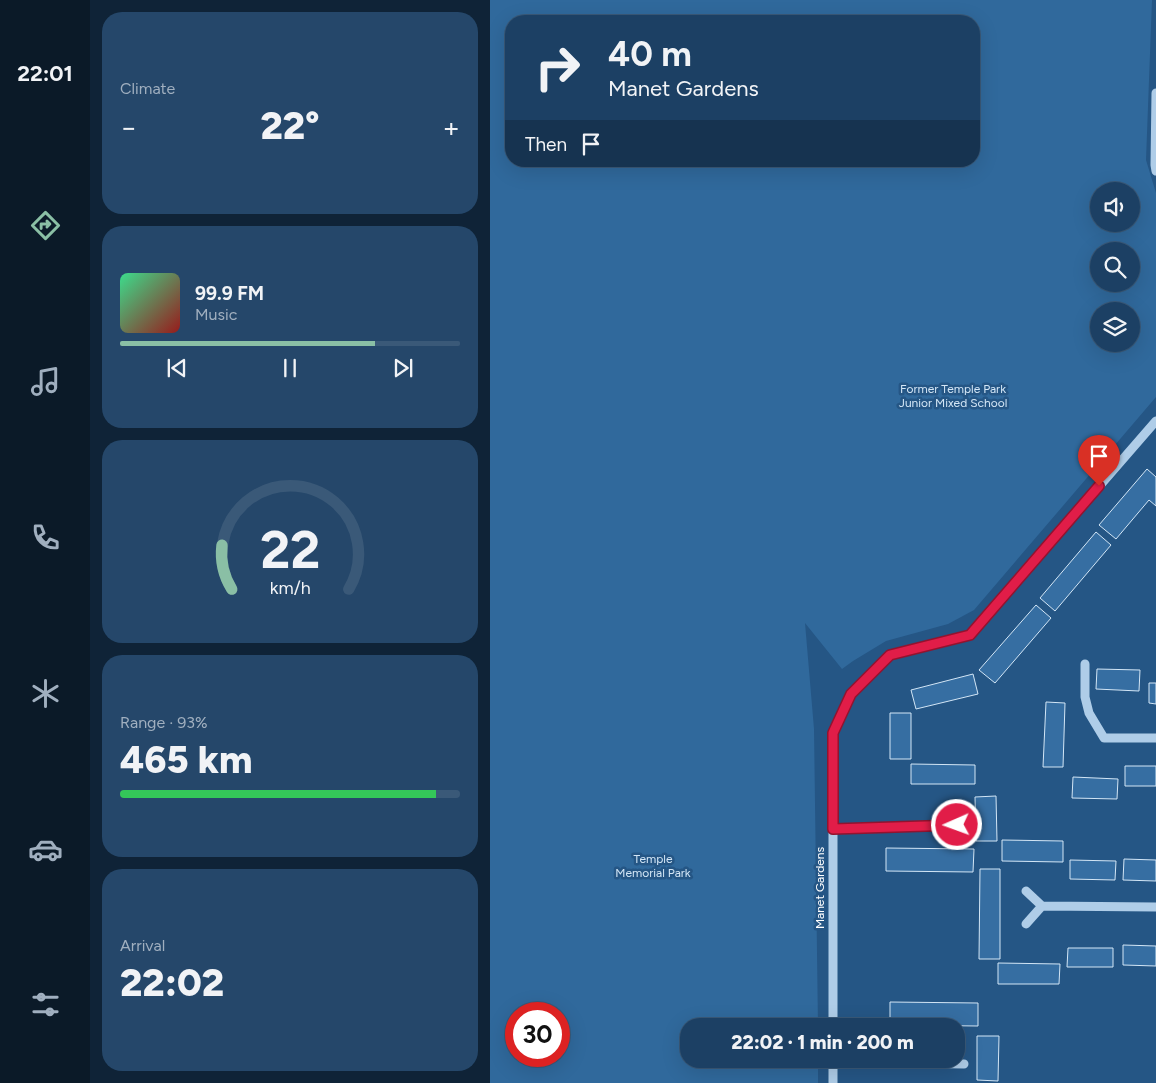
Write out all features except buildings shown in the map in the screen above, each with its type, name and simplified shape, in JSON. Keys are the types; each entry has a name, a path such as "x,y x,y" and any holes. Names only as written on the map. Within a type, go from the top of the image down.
{"street":[{"path":"1156,93 1156,170"},
{"name":"Manet Gardens","path":"833,1018 833,733 851,694 890,655 970,635 1154,426"},
{"path":"1085,664 1085,697 1089,713 1104,738 1156,738"},
{"path":"833,829 957,825"},
{"path":"1026,891 1042,906 1156,907"},
{"path":"1026,924 1042,906"},
{"path":"833,1068 833,1083"}],"green space":[{"name":"Temple Memorial Park","path":"490,0 1152,0 1146,160 1156,193 1156,397 974,610 948,624 886,641 842,669 805,623 814,729 818,1018 680,1018 680,1068 818,1068 818,1083 490,1083"}],"route":[{"path":"957,825 833,829 833,733 851,694 890,655 970,635 1099,486"}],"park label":[{"name":"Former Temple Park Junior Mixed School","path":"953,396"}]}
